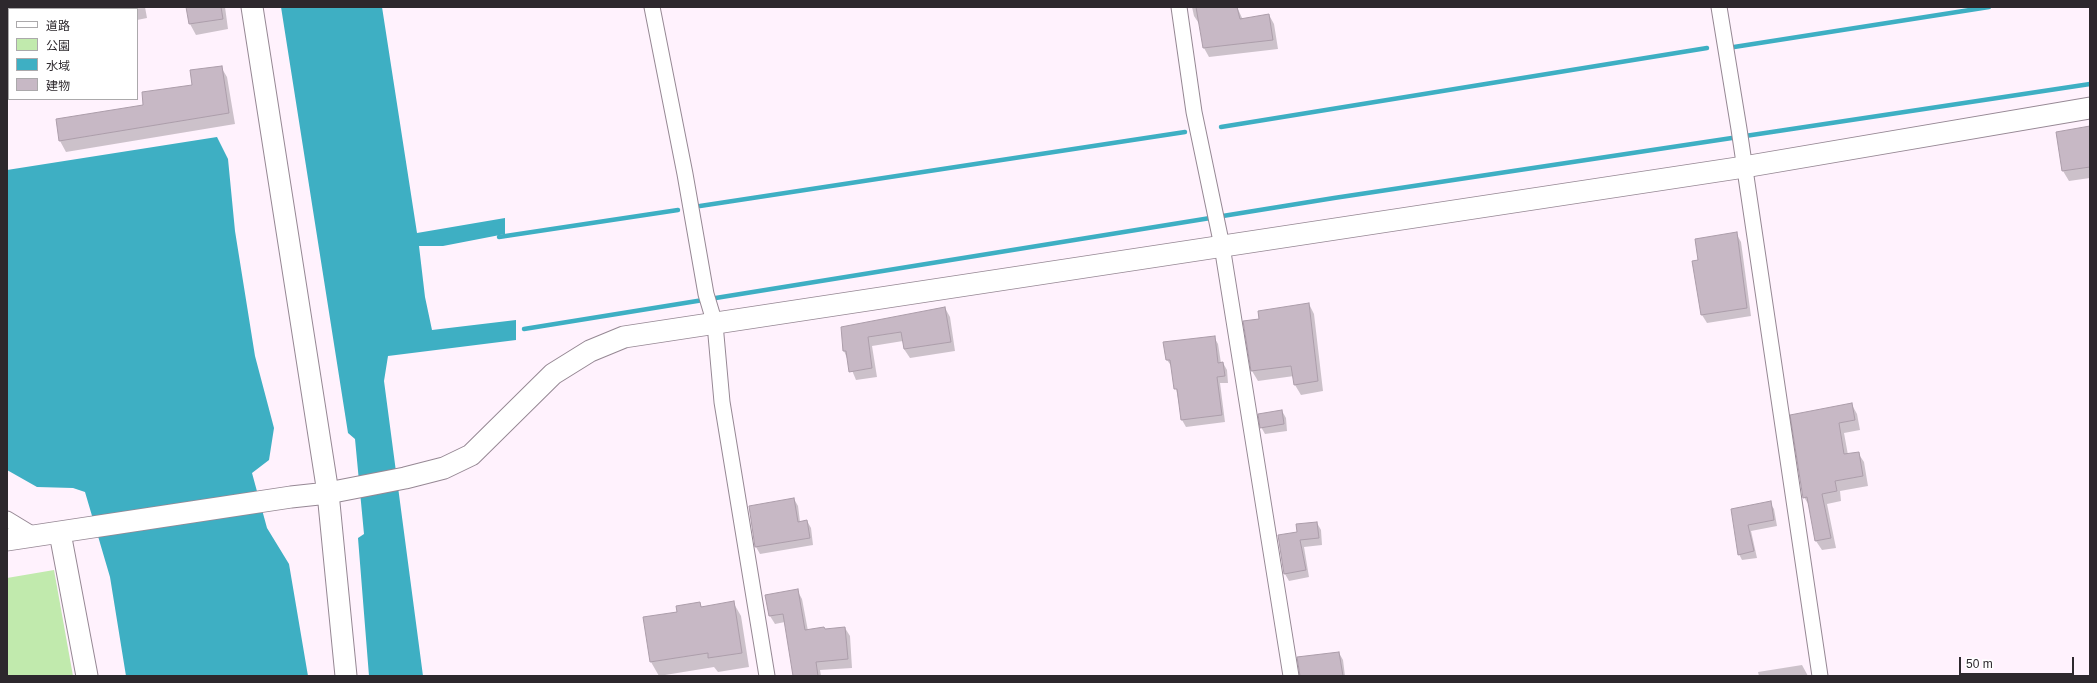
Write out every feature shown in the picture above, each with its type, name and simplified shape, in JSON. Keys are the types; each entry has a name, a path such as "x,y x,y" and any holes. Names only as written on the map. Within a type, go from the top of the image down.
{"street":[{"path":"252,7 328,492 346,676"},
{"path":"652,7 685,174 706,294 716,324 722,402 767,676"},
{"path":"1179,7 1194,112 1222,246 1291,676"},
{"path":"1719,7 1744,162 1820,676"},
{"path":"7,540 291,496 328,492 405,478 444,468 470,455 553,374 590,351 624,337 1222,246 2090,108"},
{"path":"7,520 35,536"},
{"path":"60,533 86,676"}],"green space":[{"path":"54,570 73,676 7,676 7,578"}],"water":[{"path":"281,7 382,7 417,233 505,218 505,234 443,246 419,246 425,297 432,330 516,320 516,340 388,356 384,381 423,676 369,676 358,538 364,534 355,439 348,433"},
{"path":"217,137 228,159 235,231 255,356 274,428 269,460 252,473 267,528 289,564 308,676 126,676 110,577 85,492 73,488 37,487 7,470 7,170"}],"building":[{"path":"186,7 221,7 223,19 189,24"},
{"path":"1196,7 1237,7 1240,19 1269,14 1273,40 1203,48"},
{"path":"222,66 229,113 59,141 56,119 143,105 142,92 192,85 190,70"},
{"path":"2090,126 2090,167 2062,171 2056,132"},
{"path":"1737,232 1747,308 1701,315 1692,261 1698,260 1695,239"},
{"path":"1309,303 1318,381 1294,385 1291,366 1251,371 1243,321 1259,319 1258,311"},
{"path":"945,307 951,342 904,349 901,332 868,337 872,368 849,372 846,351 843,351 841,327"},
{"path":"1215,336 1218,363 1223,362 1225,376 1217,377 1222,415 1181,420 1177,389 1174,389 1170,360 1166,360 1163,342"},
{"path":"1852,403 1855,420 1839,423 1844,454 1859,452 1863,476 1835,481 1837,491 1822,494 1831,538 1815,541 1807,497 1803,498 1790,415"},
{"path":"1282,410 1284,424 1260,428 1258,414"},
{"path":"794,498 798,522 807,520 810,538 755,547 749,506"},
{"path":"1771,501 1774,520 1748,525 1754,551 1738,555 1731,509"},
{"path":"1317,522 1319,538 1300,540 1306,570 1284,574 1278,535 1297,532 1296,524"},
{"path":"798,589 805,630 824,627 825,629 845,627 848,659 816,662 818,676 793,676 783,614 769,616 765,595"},
{"path":"734,601 742,653 708,658 708,653 650,662 643,617 677,612 676,606 700,602 701,607"},
{"path":"1339,652 1343,676 1300,676 1297,657"}],"waterway":[{"path":"1734,47 1989,7"},
{"path":"1221,127 1707,48"},
{"path":"524,329 1334,198 2090,84"},
{"path":"700,206 1185,132"},
{"path":"499,237 678,210"}]}
